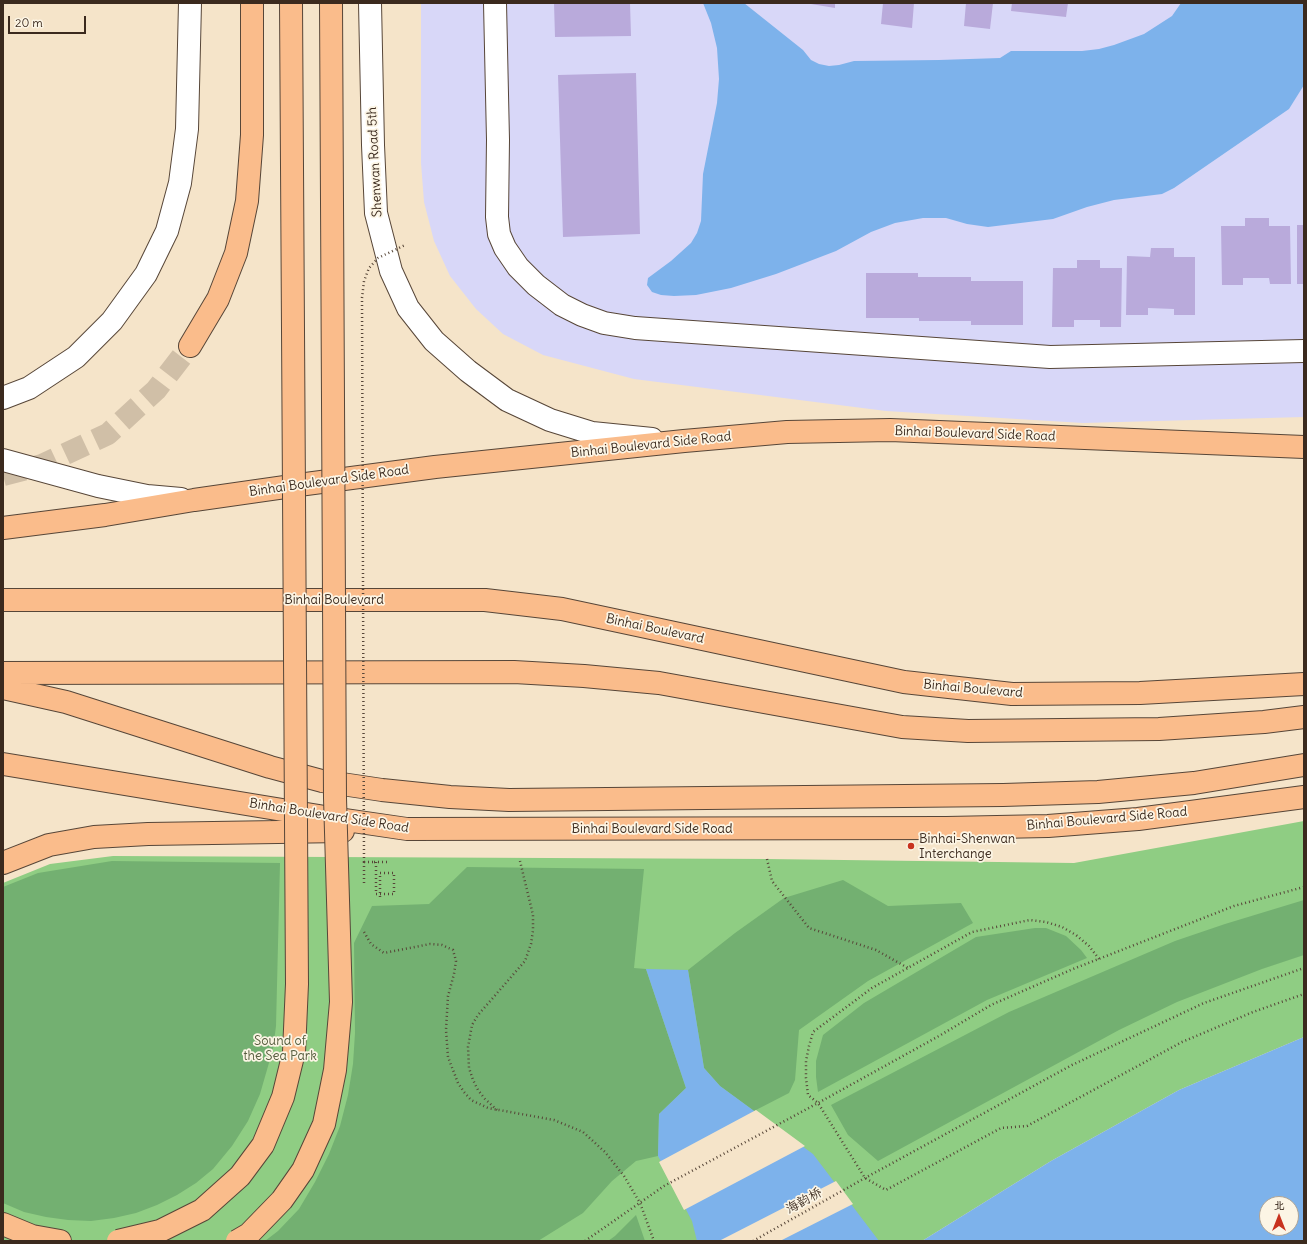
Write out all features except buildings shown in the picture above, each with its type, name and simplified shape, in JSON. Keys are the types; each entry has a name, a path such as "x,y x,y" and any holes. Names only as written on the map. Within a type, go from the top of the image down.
{"main road":[{"path":"190,346 218,300 236,252 247,201 252,135 252,3"},
{"path":"118,1241 160,1231 202,1210 240,1176 263,1145 283,1097 294,1052 297,984 291,3"},
{"path":"237,1241 249,1234 282,1200 303,1170 324,1124 335,1070 341,1002 335,790 331,3"},
{"name":"Binhai Boulevard Side Road","path":"3,528 105,515 194,500 435,467 684,441 787,432 890,430 1304,447"},
{"name":"Binhai Boulevard","path":"3,600 485,600 562,609 904,682 1012,694 1140,693 1304,684"},
{"path":"3,673 514,672 584,676 659,683 902,726 968,731 1159,729 1264,722 1304,717"},
{"path":"3,688 66,702 270,767 322,781 382,790 450,797 517,800 987,796 1082,793 1194,782 1304,765"},
{"name":"Binhai Boulevard Side Road","path":"3,764 407,829 930,828 1048,826 1138,819 1304,797"},
{"path":"3,863 49,844 94,837 156,834 407,829"},
{"path":"3,1224 32,1236 60,1241"}],"street":[{"path":"3,398 29,388 76,357 112,321 146,274 167,231 180,183 187,129 190,3"},
{"name":"Shenwan Road 5th","path":"370,3 376,212 391,271 408,308 434,341 468,371 507,400 550,420 592,433 684,441"},
{"path":"495,3 498,140 497,217 499,234 505,248 518,267 536,285 562,305 582,315 604,323 635,328 1050,357 1304,351"},
{"path":"3,460 98,486 147,496 194,500"}],"path":[{"path":"364,886 362,298 364,280 369,268 378,258 405,245"},
{"path":"767,859 772,881 809,928 876,950 908,968"},
{"path":"497,1111 478,1090 473,1080 469,1068 468,1047 472,1025 478,1015 525,961 531,944 533,915 520,861"},
{"path":"364,862 388,862"},
{"path":"364,862 376,862 376,894 382,894 394,894 394,873 380,873 380,880 380,886 380,893 380,899"},
{"path":"585,1241 664,1187 939,1036 991,1005 1234,906 1304,887"},
{"path":"1099,960 1089,946 1076,935 1062,927 1046,922 1030,920 972,932 872,988 813,1032 806,1062 808,1095 818,1103 865,1178 886,1190 1001,1128 1027,1126 1182,1042 1253,1012 1304,994"},
{"path":"364,925 364,933 371,944 384,953 430,944 442,945 453,950 456,961 448,996 446,1030 448,1057 458,1083 464,1092 471,1100 497,1111 554,1120 583,1132 616,1164 640,1203 654,1241"},
{"name":"海韵桥","path":"753,1241 1072,1065 1204,1003 1304,968"}],"shaded area":[{"path":"421,3 1304,3 1304,417 1083,423 886,411 634,379 543,355 503,334 476,309 450,276 434,241 424,202 421,163"}],"green space":[{"name":"Sound of the Sea Park","path":"1304,821 1304,1037 1179,1090 1051,1161 922,1241 3,1241 3,883 50,864 113,856 767,859 1074,863"},
{"path":"112,861 280,863 276,1026 273,1049 260,1094 248,1121 232,1146 213,1169 196,1183 157,1205 136,1213 114,1218 91,1221 46,1217 24,1212 3,1203 3,887 38,873"},
{"path":"467,867 644,869 634,968 646,969 686,1088 659,1114 658,1156 636,1161 612,1181 583,1213 538,1241 265,1241 278,1231 299,1209 329,1154 340,1126 348,1095 353,1064 355,1033 354,943 372,906 429,904"},
{"path":"843,880 888,906 961,903 973,923 868,981 799,1030 795,1080 789,1093 754,1111 720,1086 704,1068 688,970 735,933 784,898"},
{"path":"1304,900 1304,955 1262,969 1177,1002 1119,1030 878,1161 848,1135 831,1105 1009,1012 1175,941"},
{"path":"1035,928 1046,928 1066,936 1087,958 987,1000 818,1092 816,1061 823,1035 864,1003 976,937"},
{"path":"636,1215 645,1241 608,1241 615,1236"}],"water":[{"path":"703,3 744,3 803,50 811,60 819,64 829,66 854,61 1000,58 1011,51 1082,51 1099,49 1144,34 1172,16 1181,3 1304,3 1304,85 1289,109 1174,188 1162,194 1114,200 1087,207 1053,219 988,227 967,224 946,218 923,218 895,223 871,232 836,251 776,274 731,288 696,295 661,295 652,292 647,285 648,278 671,261 691,243 697,233 701,221 703,174 717,103 719,79 717,48 711,23"},
{"path":"646,969 688,970 704,1068 720,1086 813,1154 879,1241 697,1241 692,1221 658,1156 659,1114 686,1088"},
{"path":"1304,1037 1304,1241 922,1241 1051,1161 1179,1090"}],"pier":[{"path":"756,1110 805,1146 684,1210 659,1162"},
{"path":"836,1181 853,1204 780,1241 719,1241"}],"tunnel":[{"path":"3,475 42,465 108,434 156,390 190,346"}],"place":[{"name":"Binhai-Shenwan Interchange","path":"911,846"}]}
